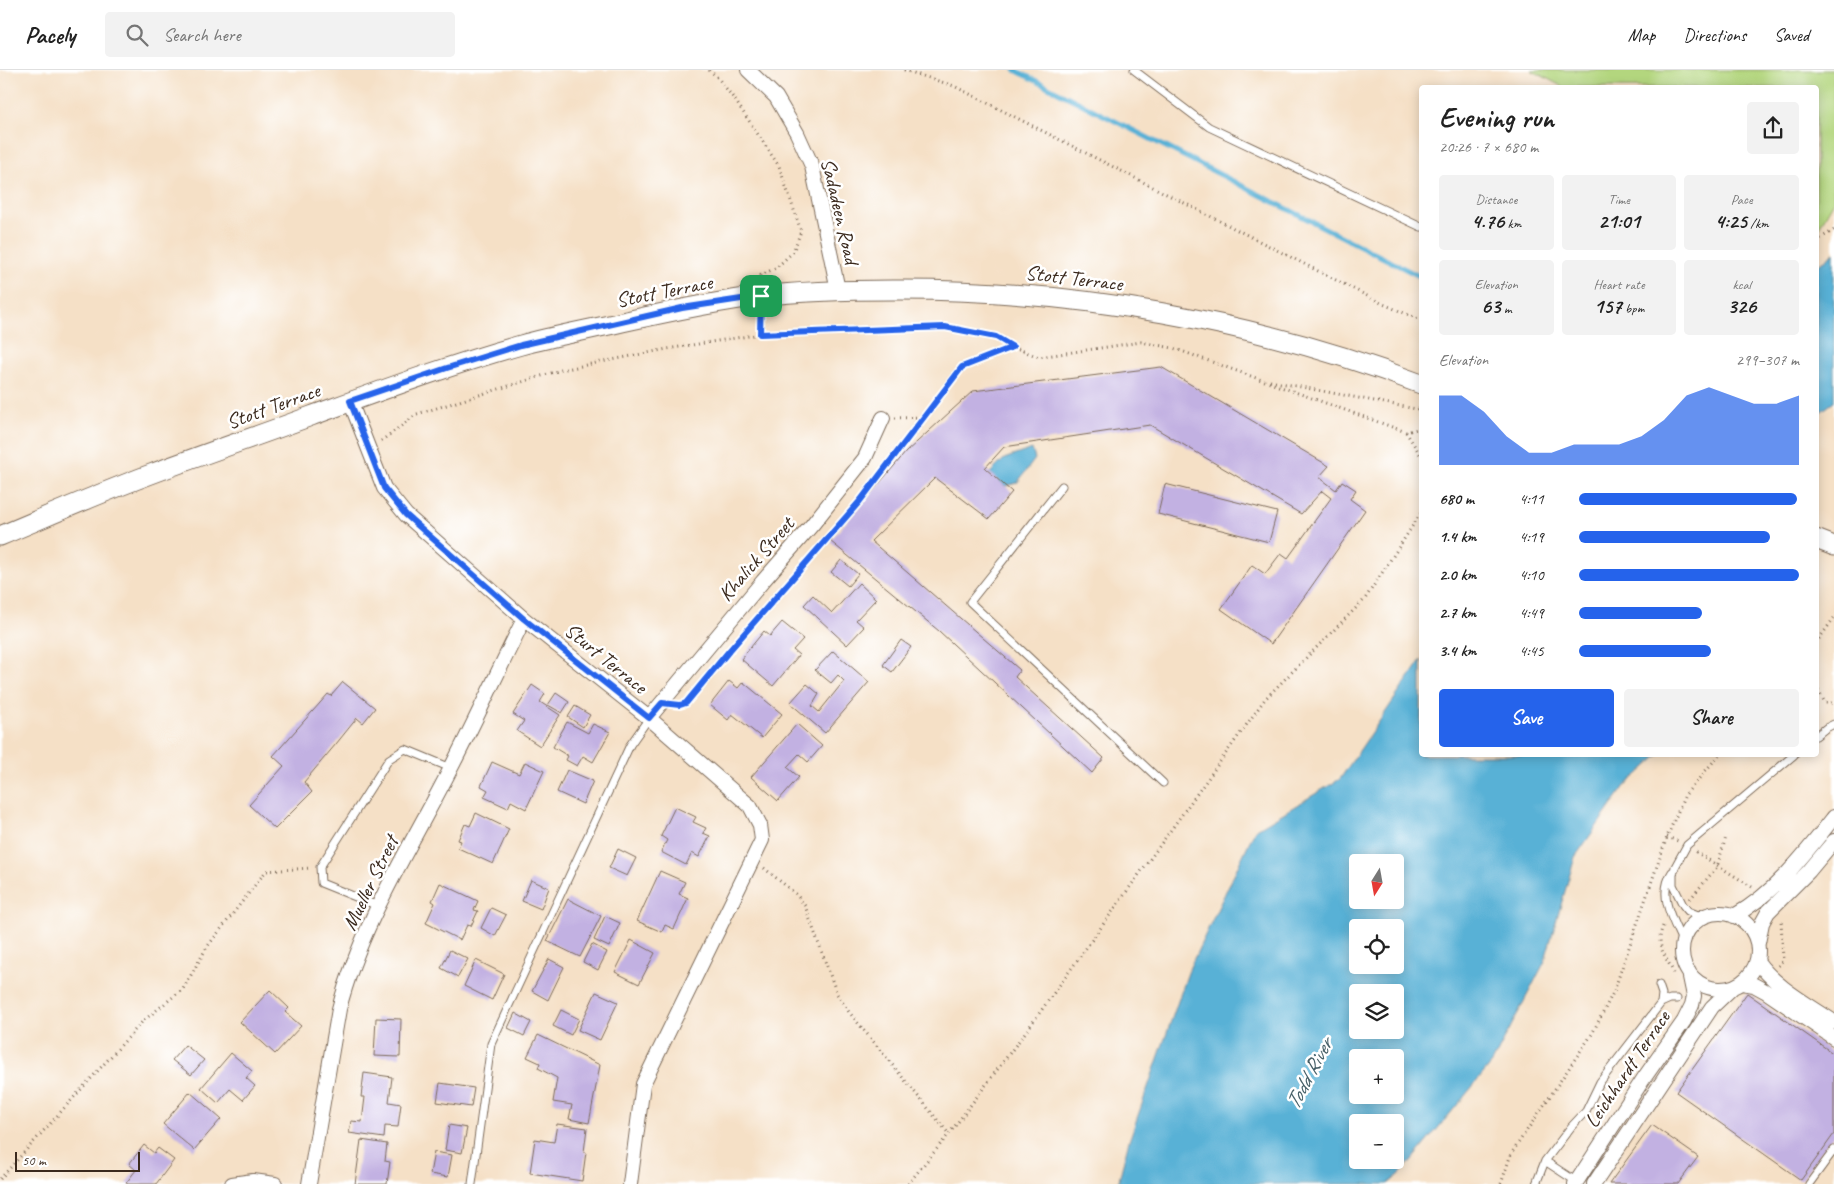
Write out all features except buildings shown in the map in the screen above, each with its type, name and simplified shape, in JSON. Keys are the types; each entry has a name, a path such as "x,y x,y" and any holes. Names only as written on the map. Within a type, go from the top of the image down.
{"main road":[{"name":"Stott Terrace","path":"0,536 150,474 350,401 447,368 521,345 682,308 761,296 838,290 1006,292 1167,313 1218,323 1277,338 1392,372 1419,383"},
{"path":"1819,539 1834,546"}],"street":[{"name":"Sadadeen Road","path":"748,70 776,96 797,133 812,166 838,290"},
{"name":"Sturt Terrace","path":"350,401 384,488 406,515 524,619 649,718 750,806 760,825 762,840 753,860 643,1084 630,1184"},
{"name":"Khalick Street","path":"649,718 812,525 865,458 883,418"},
{"name":"Mueller Street","path":"309,1184 345,983 378,906 451,768 524,619"},
{"path":"1734,916 1765,896 1815,842 1834,817"},
{"path":"1738,985 1749,977 1757,961 1762,923 1768,912 1809,871 1834,841"},
{"path":"1758,943 1749,926 1734,916 1713,914 1694,924 1687,933 1683,943 1684,963 1695,980 1704,986 1724,989 1738,985 1754,985 1834,1038"},
{"path":"1757,961 1764,971 1778,984 1834,1022"},
{"name":"Leichhardt Terrace","path":"1577,1183 1644,1078 1684,1021 1694,996 1689,972"},
{"name":"Leichhardt Terrace","path":"1594,1184 1712,1007 1738,985"},
{"path":"232,1184 253,1181 275,1184"}],"lane":[{"path":"1134,70 1209,127 1419,226"},
{"path":"1062,486 970,602 1163,783"},
{"path":"472,1184 491,1044 630,745 649,718"},
{"path":"1819,734 1834,724"},
{"path":"378,906 321,882 320,867 389,759 404,749 451,768"},
{"path":"1683,943 1671,917 1665,896 1668,879 1687,845 1792,757"},
{"path":"1675,867 1673,885 1683,905 1688,911 1698,914 1713,914"},
{"path":"1659,985 1662,994 1661,1003"},
{"path":"1536,1184 1545,1161 1586,1111 1600,1082 1661,1003 1670,999 1677,999"},
{"path":"1809,1184 1834,1150"},
{"path":"1545,1161 1577,1183"}],"path":[{"path":"709,70 718,78 735,100 779,166 801,231 793,252 776,268 761,274 760,334"},
{"path":"904,70 954,86 1383,304 1419,319"},
{"path":"1819,239 1834,230"},
{"path":"369,450 417,414 561,370 667,349 760,334 945,327 996,337 1013,347 1039,357 1141,342 1173,348 1406,432 1419,429"},
{"path":"662,703 680,705 686,703 860,501 895,452 926,417 962,367 1013,347"},
{"path":"1259,379 1419,410"},
{"path":"883,418 926,417"},
{"path":"1406,432 1419,453"},
{"path":"908,1184 949,1134 1032,1022 1265,699 1365,599 1419,516"},
{"path":"1819,639 1834,618"},
{"path":"1819,692 1825,703 1834,704"},
{"path":"1501,1184 1511,1154 1592,1034 1614,991 1667,837 1685,795 1717,757"},
{"path":"753,860 796,894 805,906 837,994 949,1134"},
{"path":"0,1179 143,1020 183,989 207,947 266,871 320,867"}],"green space":[{"path":"1531,70 1834,70 1834,201 1819,227 1819,85 1559,85"}],"water":[{"path":"1834,253 1834,402 1819,413 1819,265"},
{"path":"1032,449 1035,459 1017,483 1005,486 990,473 1004,459"},
{"name":"Todd River","path":"1419,663 1419,757 1657,757 1625,786 1575,857 1544,963 1492,1063 1400,1174 1388,1184 1118,1184 1128,1144 1190,967 1255,830 1340,779"}],"waterway":[{"path":"1015,70 1419,276"}],"route":[{"path":"761,296 760,334 945,327 996,337 1013,347 962,367 926,417 895,452 860,501 686,703 680,705 662,703 649,718 524,619 406,515 384,488 350,401 521,345 682,308 761,296"}]}
